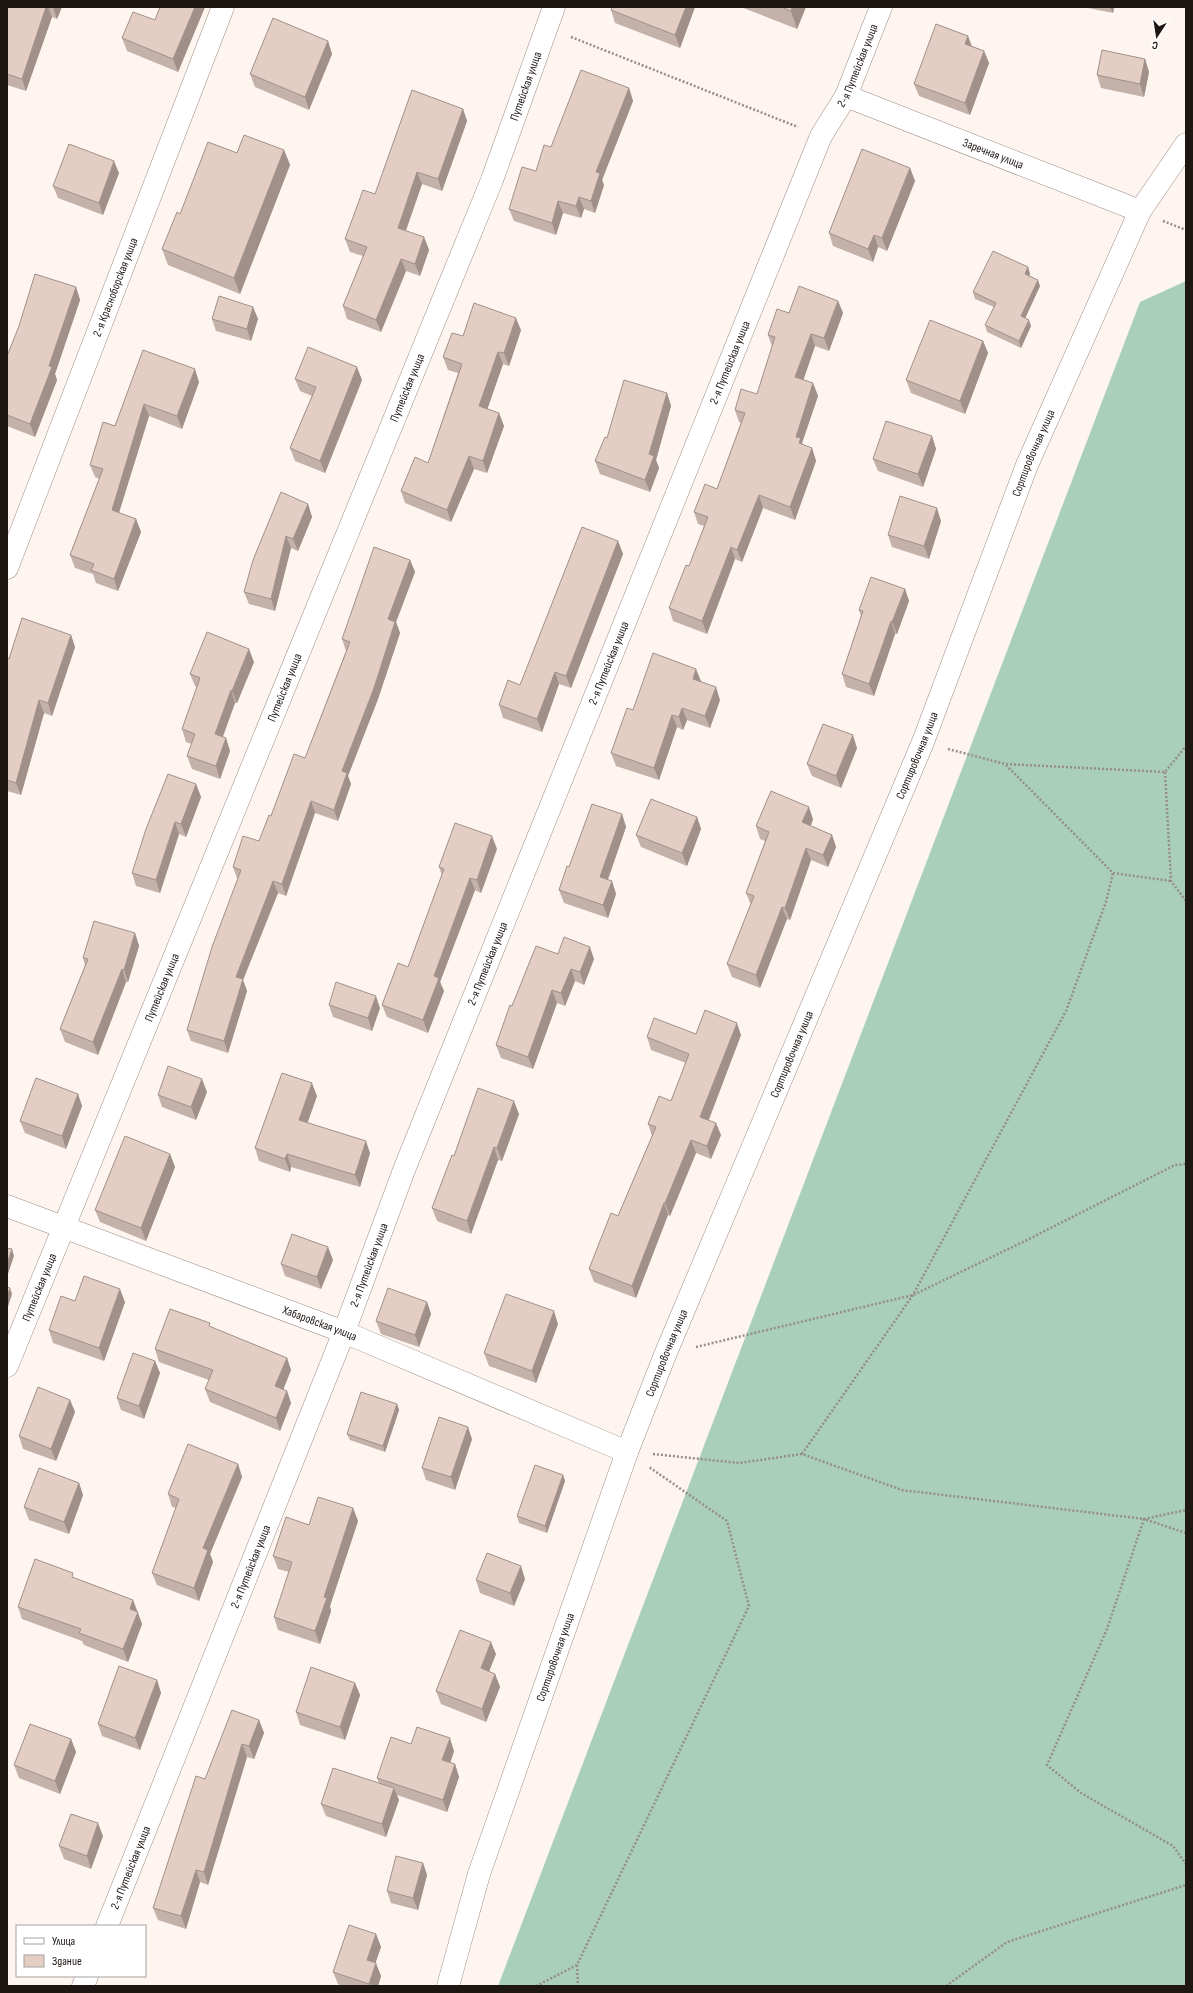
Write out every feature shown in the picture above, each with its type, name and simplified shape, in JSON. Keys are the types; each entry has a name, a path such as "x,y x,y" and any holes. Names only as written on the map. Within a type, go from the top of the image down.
{"street":[{"name":"2-я Красноборская улица","path":"7,568 223,7"},
{"name":"Путейская улица","path":"7,1366 62,1228 492,180 554,7"},
{"name":"2-я Путейская улица","path":"107,1925 344,1332 404,1170 821,136 846,96 881,7"},
{"name":"Заречная улица","path":"846,96 1140,211"},
{"name":"Сортировочная улица","path":"448,1986 479,1874 627,1452 665,1355 923,742 1027,465 1140,211 1186,144"},
{"name":"Хабаровская улица","path":"7,1206 62,1228 344,1332 627,1452"}],"path":[{"path":"547,28 821,136"},
{"path":"923,742 1005,764 1165,772"},
{"path":"1186,746 1165,772 1171,881 1186,901"},
{"path":"1005,764 1113,873 1171,881"},
{"path":"802,1454 913,1295 1066,1011 1106,902 1113,873"},
{"path":"665,1355 913,1295 1025,1241 1175,1165 1186,1164"},
{"path":"627,1452 739,1463 802,1454 902,1490 1144,1519 1186,1532"},
{"path":"578,1986 577,1965 749,1606 727,1521 627,1452"},
{"path":"1144,1519 1186,1510"},
{"path":"1144,1519 1108,1629 1047,1765 1081,1793 1173,1846 1186,1864"},
{"path":"946,1986 1006,1942 1186,1885"},
{"path":"536,1986 577,1965"}],"green space":[{"path":"1186,281 1186,1986 498,1986 1140,302"}],"building":[{"path":"7,7 46,7 22,79 7,74"},
{"path":"160,7 195,7 173,59 122,38 133,12 155,20"},
{"path":"612,7 686,7 675,35 611,10"},
{"path":"781,7 792,7 791,11"},
{"path":"273,18 328,41 305,97 250,74"},
{"path":"936,24 968,36 965,44 984,51 965,103 914,84"},
{"path":"1102,50 1145,59 1140,84 1097,75"},
{"path":"581,70 629,88 596,172 600,173 591,201 579,197 576,206 558,201 552,223 509,209 522,167 536,171 544,145 551,147"},
{"path":"412,90 463,109 438,179 417,172 398,228 424,237 415,264 401,259 376,320 343,306 367,247 345,239 363,190 375,194"},
{"path":"244,135 284,150 234,278 162,249 177,212 180,214 208,142 237,153"},
{"path":"69,144 114,161 99,203 53,186"},
{"path":"862,149 910,168 882,238 874,235 868,249 829,233"},
{"path":"993,251 1028,267 1025,274 1038,280 1021,316 1029,320 1019,341 985,325 996,303 973,292"},
{"path":"35,274 76,287 49,366 52,367 30,424 7,415 7,356 19,326"},
{"path":"799,286 838,301 824,338 811,334 795,377 813,383 796,437 801,438 799,443 812,448 790,507 759,495 737,550 731,547 702,621 669,608 686,565 689,566 708,517 694,512 705,484 717,489 745,413 735,410 741,389 757,394 775,337 768,335 777,309 789,313"},
{"path":"219,296 253,307 247,329 212,319"},
{"path":"474,303 516,318 504,353 498,352 479,406 499,413 483,461 469,456 447,510 401,491 415,457 428,463 462,364 443,357 452,333 463,336"},
{"path":"930,320 983,341 960,401 906,380"},
{"path":"308,347 357,367 320,461 290,448 316,387 295,379"},
{"path":"143,350 195,369 177,416 144,404 112,510 136,519 114,579 91,570 94,564 70,555 103,469 90,465 103,422 115,426"},
{"path":"624,380 667,393 649,454 654,456 645,480 595,461 605,437 607,438"},
{"path":"886,421 932,436 918,474 873,459"},
{"path":"281,492 308,504 293,539 286,536 271,599 244,592 253,560"},
{"path":"900,496 937,508 924,546 888,535"},
{"path":"582,527 618,541 566,676 555,672 537,719 499,705 508,680 520,685"},
{"path":"374,547 410,560 388,619 395,622 374,688 342,771 347,773 334,810 311,801 282,884 273,881 236,977 243,979 224,1041 187,1030 212,947 241,870 233,867 243,836 259,841 269,815 271,816 294,754 305,758 350,642 342,639"},
{"path":"871,577 905,589 892,622 891,621 869,684 842,674 863,611 859,610"},
{"path":"22,618 71,635 48,703 39,700 16,783 7,780 7,658 9,659"},
{"path":"207,632 249,649 232,691 231,690 215,734 226,738 216,766 187,756 195,734 182,729 200,678 190,674"},
{"path":"653,653 696,669 693,679 716,687 705,716 682,708 679,717 672,715 654,768 611,753 627,708 633,710"},
{"path":"823,724 853,735 836,776 807,764"},
{"path":"168,774 196,784 181,824 175,822 156,880 132,873 146,829"},
{"path":"771,791 809,807 802,822 832,835 823,855 806,848 785,908 782,907 756,975 727,964 754,896 746,893 769,832 756,826"},
{"path":"651,799 697,817 682,853 636,835"},
{"path":"592,804 622,814 600,877 612,881 603,905 559,890"},
{"path":"455,823 492,836 477,880 470,878 434,976 439,978 423,1020 382,1005 398,963 408,967 444,869 439,867"},
{"path":"94,921 135,933 124,970 122,969 93,1042 60,1029 88,959 83,958"},
{"path":"564,937 590,947 580,972 571,969 561,993 552,990 528,1057 496,1045 510,1005 512,1006 536,946 558,954"},
{"path":"336,982 376,996 368,1018 329,1005"},
{"path":"705,1010 737,1023 700,1117 716,1123 707,1146 691,1140 664,1203 632,1286 589,1269 611,1213 618,1216 656,1127 648,1124 659,1096 671,1101 689,1054 647,1037 654,1018 696,1034"},
{"path":"168,1066 202,1079 191,1107 158,1095"},
{"path":"282,1073 312,1083 299,1120 366,1141 355,1175 287,1154 285,1159 255,1148"},
{"path":"36,1078 78,1094 62,1136 20,1121"},
{"path":"478,1088 514,1101 497,1148 494,1147 467,1221 432,1208 452,1155 454,1156"},
{"path":"125,1136 170,1154 141,1228 95,1210"},
{"path":"292,1234 328,1247 317,1277 281,1264"},
{"path":"7,1248 12,1249 7,1264"},
{"path":"84,1276 120,1289 99,1348 49,1330 61,1296 75,1301"},
{"path":"7,1287 10,1288 7,1297"},
{"path":"388,1288 427,1302 415,1335 376,1321"},
{"path":"506,1294 554,1311 532,1371 484,1353"},
{"path":"170,1309 210,1323 209,1326 287,1358 275,1386 287,1391 276,1418 205,1389 213,1370 155,1349"},
{"path":"133,1353 155,1361 139,1406 117,1398"},
{"path":"38,1387 70,1400 51,1449 19,1436"},
{"path":"361,1392 397,1404 383,1446 347,1434"},
{"path":"439,1417 468,1427 451,1477 422,1468"},
{"path":"188,1444 238,1464 203,1548 208,1550 194,1588 152,1573 179,1499 168,1494"},
{"path":"535,1465 563,1475 545,1526 517,1516"},
{"path":"39,1468 79,1483 64,1522 24,1507"},
{"path":"318,1497 353,1508 324,1597 327,1598 315,1631 274,1617 292,1562 273,1556 286,1517 309,1525"},
{"path":"487,1553 521,1566 510,1593 476,1580"},
{"path":"35,1559 73,1573 72,1577 133,1600 130,1609 138,1612 123,1649 79,1633 81,1629 18,1607"},
{"path":"460,1630 491,1642 481,1668 495,1674 482,1709 436,1691"},
{"path":"119,1666 157,1680 135,1738 98,1724"},
{"path":"311,1667 355,1683 340,1727 296,1712"},
{"path":"232,1710 259,1720 249,1746 242,1744 204,1872 196,1870 181,1916 153,1908 196,1776 205,1779"},
{"path":"30,1724 71,1739 55,1781 14,1765"},
{"path":"417,1727 450,1738 442,1760 455,1764 443,1800 377,1778 391,1737 411,1744"},
{"path":"333,1768 394,1788 382,1824 321,1804"},
{"path":"71,1814 98,1823 87,1856 59,1846"},
{"path":"396,1856 423,1863 413,1898 387,1891"},
{"path":"349,1925 376,1934 367,1960 376,1963 369,1984 333,1972"}]}
